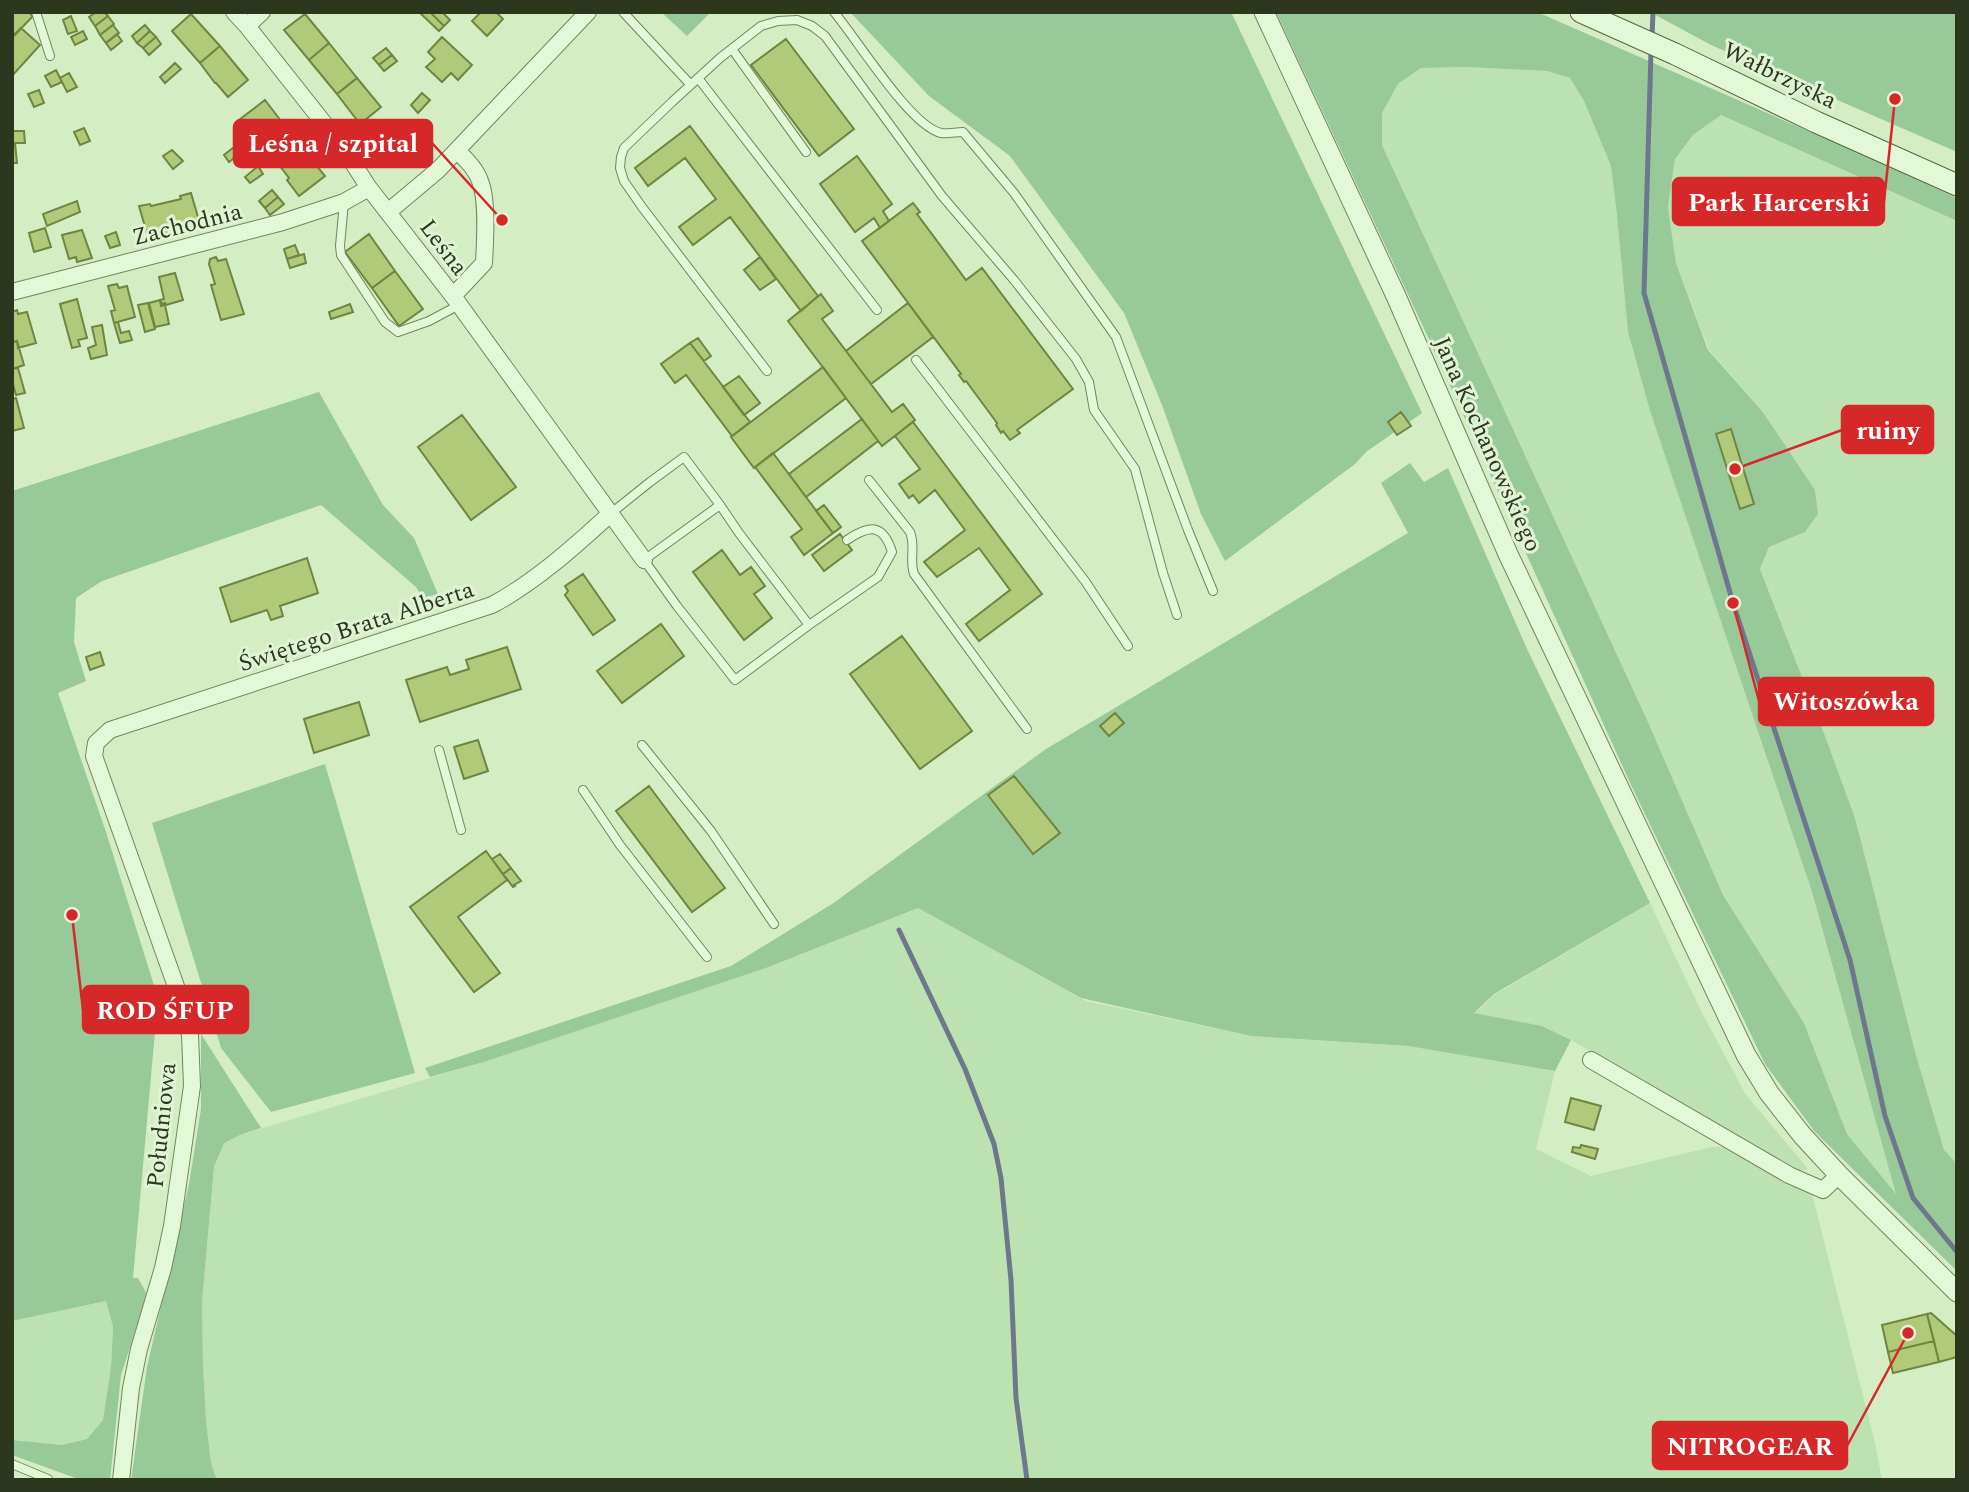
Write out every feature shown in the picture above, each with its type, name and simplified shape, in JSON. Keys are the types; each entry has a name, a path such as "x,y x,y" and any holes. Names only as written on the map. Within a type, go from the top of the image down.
{"main road":[{"name":"Wałbrzyska","path":"1581,12 1957,185"}],"street":[{"name":"Leśna","path":"234,12 342,146 369,188 456,301 643,560"},
{"path":"247,26 262,12"},
{"path":"388,212 457,151 588,12"},
{"name":"Jana Kochanowskiego","path":"1264,12 1401,309 1508,554 1746,1055 1769,1093 1802,1135 1957,1292"},
{"path":"456,301 484,263 486,221 481,182 467,160 457,151"},
{"name":"Zachodnia","path":"12,292 283,222 344,202 369,188"},
{"name":"Świętego Brata Alberta","path":"96,743 110,730 492,605 507,597 577,545 610,514"},
{"name":"Południowa","path":"96,743 94,756 183,1006 190,1035 192,1065 192,1086 176,1206 163,1268 139,1349 121,1480"},
{"path":"1591,1060 1801,1181 1823,1190 1839,1175"}],"lane":[{"path":"36,12 50,57"},
{"path":"623,12 690,84"},
{"path":"834,12 901,100 923,124 941,133 963,132 1014,193 1116,337 1213,591"},
{"path":"767,371 624,181 620,168 624,148 690,84 761,26 778,21 797,20 812,26 825,36 942,196 1014,280 1076,359 1089,382 1094,410 1135,469 1177,615"},
{"path":"732,49 806,152"},
{"path":"698,78 877,310"},
{"path":"344,202 341,255 385,322 398,332 429,321 456,301"},
{"path":"916,360 1085,581 1128,646"},
{"path":"610,514 684,457 808,625"},
{"path":"869,481 910,532 914,542 911,565 914,574 1027,729"},
{"path":"720,505 643,560 735,680 878,577 892,552 881,532 871,528 847,540"},
{"path":"642,745 711,831 774,925"},
{"path":"439,750 461,830"},
{"path":"583,790 620,845 707,957"},
{"path":"12,1464 49,1479"}],"green space":[{"path":"661,12 711,12 687,36"},
{"path":"850,12 1231,12 1422,413 1366,452 1355,464 1225,561 1201,514 1162,405 1124,313 1010,156 929,96"},
{"path":"1276,12 1537,12 1957,198 1957,221 1721,115 1693,135 1675,159 1668,207 1676,263 1708,350 1762,411 1815,490 1818,514 1805,532 1769,547 1760,569 1855,818 1916,1055 1944,1150 1957,1164 1957,1271 1815,1132 1765,1064 1632,787 1427,335","holes":["1421,68 1547,71 1570,78 1584,101 1611,166 1628,332 1650,411 1812,892 1896,1194 1847,1134 1804,1023 1723,895 1648,722 1382,145 1382,113 1398,84"]},
{"path":"1650,12 1957,12 1957,152 1711,45"},
{"path":"1421,68 1547,71 1570,78 1584,101 1611,166 1628,332 1650,411 1812,892 1897,1196 1847,1134 1804,1023 1723,895 1648,722 1382,145 1382,113 1398,84"},
{"path":"1721,115 1957,221 1957,1164 1944,1151 1916,1055 1855,818 1760,569 1769,547 1805,532 1762,411 1709,350 1676,263 1668,207 1675,159 1693,135"},
{"path":"319,392 383,505 414,538 438,594 423,598 416,587 321,505 102,581 76,598 74,642 86,681 58,693 106,832 158,998 133,1278 138,1278 147,1294 121,1375 110,1480 81,1480 12,1455 12,1440 62,1445 87,1439 103,1420 111,1367 113,1327 106,1301 12,1321 12,491"},
{"path":"1410,463 1424,482 1448,468 1527,649 1650,903 1494,994 1474,1013 1542,1026 1571,1040 1555,1071 1408,1046 1251,1036 1081,998 918,908 766,968 484,1062 430,1077 425,1068 731,966 832,904 1046,749 1408,533 1381,483"},
{"path":"325,764 415,1073 271,1112 221,1048 152,823"},
{"path":"1650,903 1700,1009 1746,1095 1808,1169 1799,1171 1542,1026 1474,1014 1494,995"},
{"path":"918,908 1086,1001 1251,1036 1408,1046 1555,1071 1536,1149 1591,1176 1711,1147 1725,1147 1812,1194 1882,1480 217,1480 211,1463 206,1421 202,1302 214,1167 224,1143 242,1134 484,1062 766,968"},
{"path":"201,1034 261,1128 224,1143 214,1167 202,1302 206,1421 211,1463 217,1480 131,1480 147,1367 189,1184 201,1109"},
{"path":"106,1301 113,1327 111,1367 103,1420 87,1439 62,1445 12,1440 12,1321"}],"building":[{"path":"12,12 28,12 33,16 15,35 12,33"},
{"path":"96,12 104,12 108,16 95,26 89,17"},
{"path":"419,12 430,12 444,26 439,31"},
{"path":"430,12 442,12 450,20 444,26"},
{"path":"481,12 496,12 503,19 487,36 472,21"},
{"path":"191,14 220,46 200,63 172,31"},
{"path":"305,14 329,43 309,60 284,30"},
{"path":"71,16 77,31 68,34 63,20"},
{"path":"108,16 114,24 100,35 95,26"},
{"path":"113,25 119,33 106,43 100,35"},
{"path":"145,25 150,31 137,43 132,36"},
{"path":"21,28 40,45 12,76 12,37"},
{"path":"83,31 87,39 75,45 71,37"},
{"path":"150,31 156,37 143,48 137,43"},
{"path":"117,34 122,41 111,50 106,43"},
{"path":"156,37 161,44 149,55 143,48"},
{"path":"442,37 472,65 458,80 451,73 442,82 426,67 435,59 428,52"},
{"path":"786,39 854,129 819,156 751,65"},
{"path":"329,43 357,78 337,94 309,60"},
{"path":"220,46 248,80 228,97 200,63"},
{"path":"386,48 392,55 379,65 373,58"},
{"path":"392,55 397,61 384,71 379,65"},
{"path":"175,63 181,69 165,83 160,77"},
{"path":"56,70 62,82 51,87 45,76"},
{"path":"69,73 77,87 67,92 60,78"},
{"path":"357,78 381,107 360,124 337,94"},
{"path":"39,90 44,103 34,107 28,94"},
{"path":"422,93 430,100 418,113 411,105"},
{"path":"265,100 294,138 272,156 239,120"},
{"path":"690,126 818,296 801,311 730,217 693,245 679,227 716,199 685,158 648,186 635,168"},
{"path":"84,128 90,141 80,145 74,132"},
{"path":"12,131 24,131 25,143 15,143 17,163 12,163"},
{"path":"294,138 325,176 299,196 272,156"},
{"path":"238,144 243,151 229,162 224,155"},
{"path":"172,150 183,161 173,169 163,156"},
{"path":"857,156 892,204 883,211 889,221 880,228 874,218 855,232 820,184"},
{"path":"258,166 263,174 250,183 245,177"},
{"path":"272,190 278,197 265,208 259,201"},
{"path":"191,193 200,224 148,237 139,206 181,199 180,196"},
{"path":"278,197 284,204 270,215 265,208"},
{"path":"77,201 80,212 47,226 43,214"},
{"path":"913,203 920,212 917,214 966,280 982,268 1073,389 1017,430 1020,433 1010,440 1003,431 1001,433 997,423 862,241"},
{"path":"45,228 51,247 34,252 29,233"},
{"path":"82,230 92,258 77,262 76,257 69,259 62,235"},
{"path":"116,232 120,245 110,248 105,236"},
{"path":"369,234 395,271 372,288 345,252"},
{"path":"295,245 299,255 287,259 284,249"},
{"path":"304,254 306,263 290,268 287,259"},
{"path":"216,257 218,261 226,259 244,314 221,320 211,285 215,284 209,264 210,259"},
{"path":"760,257 776,279 760,290 744,270"},
{"path":"395,271 423,309 399,326 372,288"},
{"path":"175,273 183,300 162,304 160,300 164,299 159,277"},
{"path":"117,284 119,288 127,286 135,317 114,323 111,311 115,310 108,286"},
{"path":"821,294 833,311 822,319 892,412 903,404 915,420 882,446 788,321"},
{"path":"77,299 87,338 78,340 80,346 72,348 60,304"},
{"path":"160,300 161,306 165,305 169,324 155,327 149,303"},
{"path":"148,303 155,329 145,332 138,305"},
{"path":"908,303 933,337 871,384 846,351"},
{"path":"350,304 353,312 331,319 329,312"},
{"path":"17,310 18,314 27,312 36,343 18,348 17,341 13,342 12,312"},
{"path":"118,322 121,333 129,331 132,340 120,343 114,323"},
{"path":"102,325 107,355 91,359 88,348 96,345 92,327"},
{"path":"698,338 711,356 704,361 690,343"},
{"path":"17,341 24,365 12,369 12,342"},
{"path":"690,343 750,422 732,436 686,375 675,383 661,364"},
{"path":"823,367 846,398 754,468 731,437"},
{"path":"18,368 25,393 16,395 12,369"},
{"path":"739,376 760,403 744,415 723,387"},
{"path":"16,398 24,428 12,431 12,399"},
{"path":"1401,412 1411,426 1397,435 1388,422"},
{"path":"462,415 516,487 471,520 418,447"},
{"path":"862,419 878,441 806,497 789,474"},
{"path":"913,422 1042,594 979,641 966,624 1010,590 979,548 937,577 924,562 965,530 935,490 919,503 913,495 909,498 899,484 920,469 895,436"},
{"path":"1731,429 1754,504 1740,509 1716,434"},
{"path":"773,453 833,533 804,555 791,537 802,529 755,467"},
{"path":"824,505 841,527 833,533 816,511"},
{"path":"840,534 852,550 824,571 812,555"},
{"path":"722,550 740,575 751,567 765,586 754,594 772,618 744,640 693,572"},
{"path":"307,558 318,593 280,606 283,616 271,620 267,610 231,622 220,588"},
{"path":"583,574 615,620 593,635 565,595 568,591 565,586"},
{"path":"661,624 684,656 622,703 597,671"},
{"path":"902,636 972,731 920,769 850,674"},
{"path":"507,647 521,689 420,722 406,680 447,667 450,675 469,669 466,660"},
{"path":"100,652 104,665 90,670 86,657"},
{"path":"359,702 369,735 314,753 304,719"},
{"path":"1115,713 1124,723 1109,736 1100,726"},
{"path":"478,740 488,771 464,779 454,747"},
{"path":"1014,776 1060,833 1033,854 988,795"},
{"path":"649,786 725,888 692,912 616,811"},
{"path":"486,851 507,880 458,917 500,973 474,992 410,907"},
{"path":"500,854 511,868 503,874 492,859"},
{"path":"511,868 521,881 513,887 503,874"},
{"path":"1571,1098 1601,1106 1594,1130 1565,1122"},
{"path":"1581,1145 1598,1149 1595,1159 1572,1152 1573,1147 1580,1148"},
{"path":"1931,1313 1957,1336 1957,1357 1939,1362 1927,1314"},
{"path":"1927,1314 1934,1341 1888,1352 1882,1325"},
{"path":"1934,1341 1939,1362 1893,1373 1888,1352"}],"waterway":[{"path":"1652,37 1653,12"},
{"path":"1651,51 1644,293 1733,603 1850,960 1885,1116 1913,1198 1957,1252"},
{"path":"899,930 965,1069 994,1144 1001,1178 1011,1280 1016,1398 1027,1480"}],"place":[{"name":"Park Harcerski","path":"1895,99"},
{"name":"Leśna / szpital","path":"502,220"},
{"name":"ruiny","path":"1735,469"},
{"name":"Witoszówka","path":"1733,603"},
{"name":"ROD ŚFUP","path":"72,915"},
{"name":"NITROGEAR","path":"1908,1333"}]}
